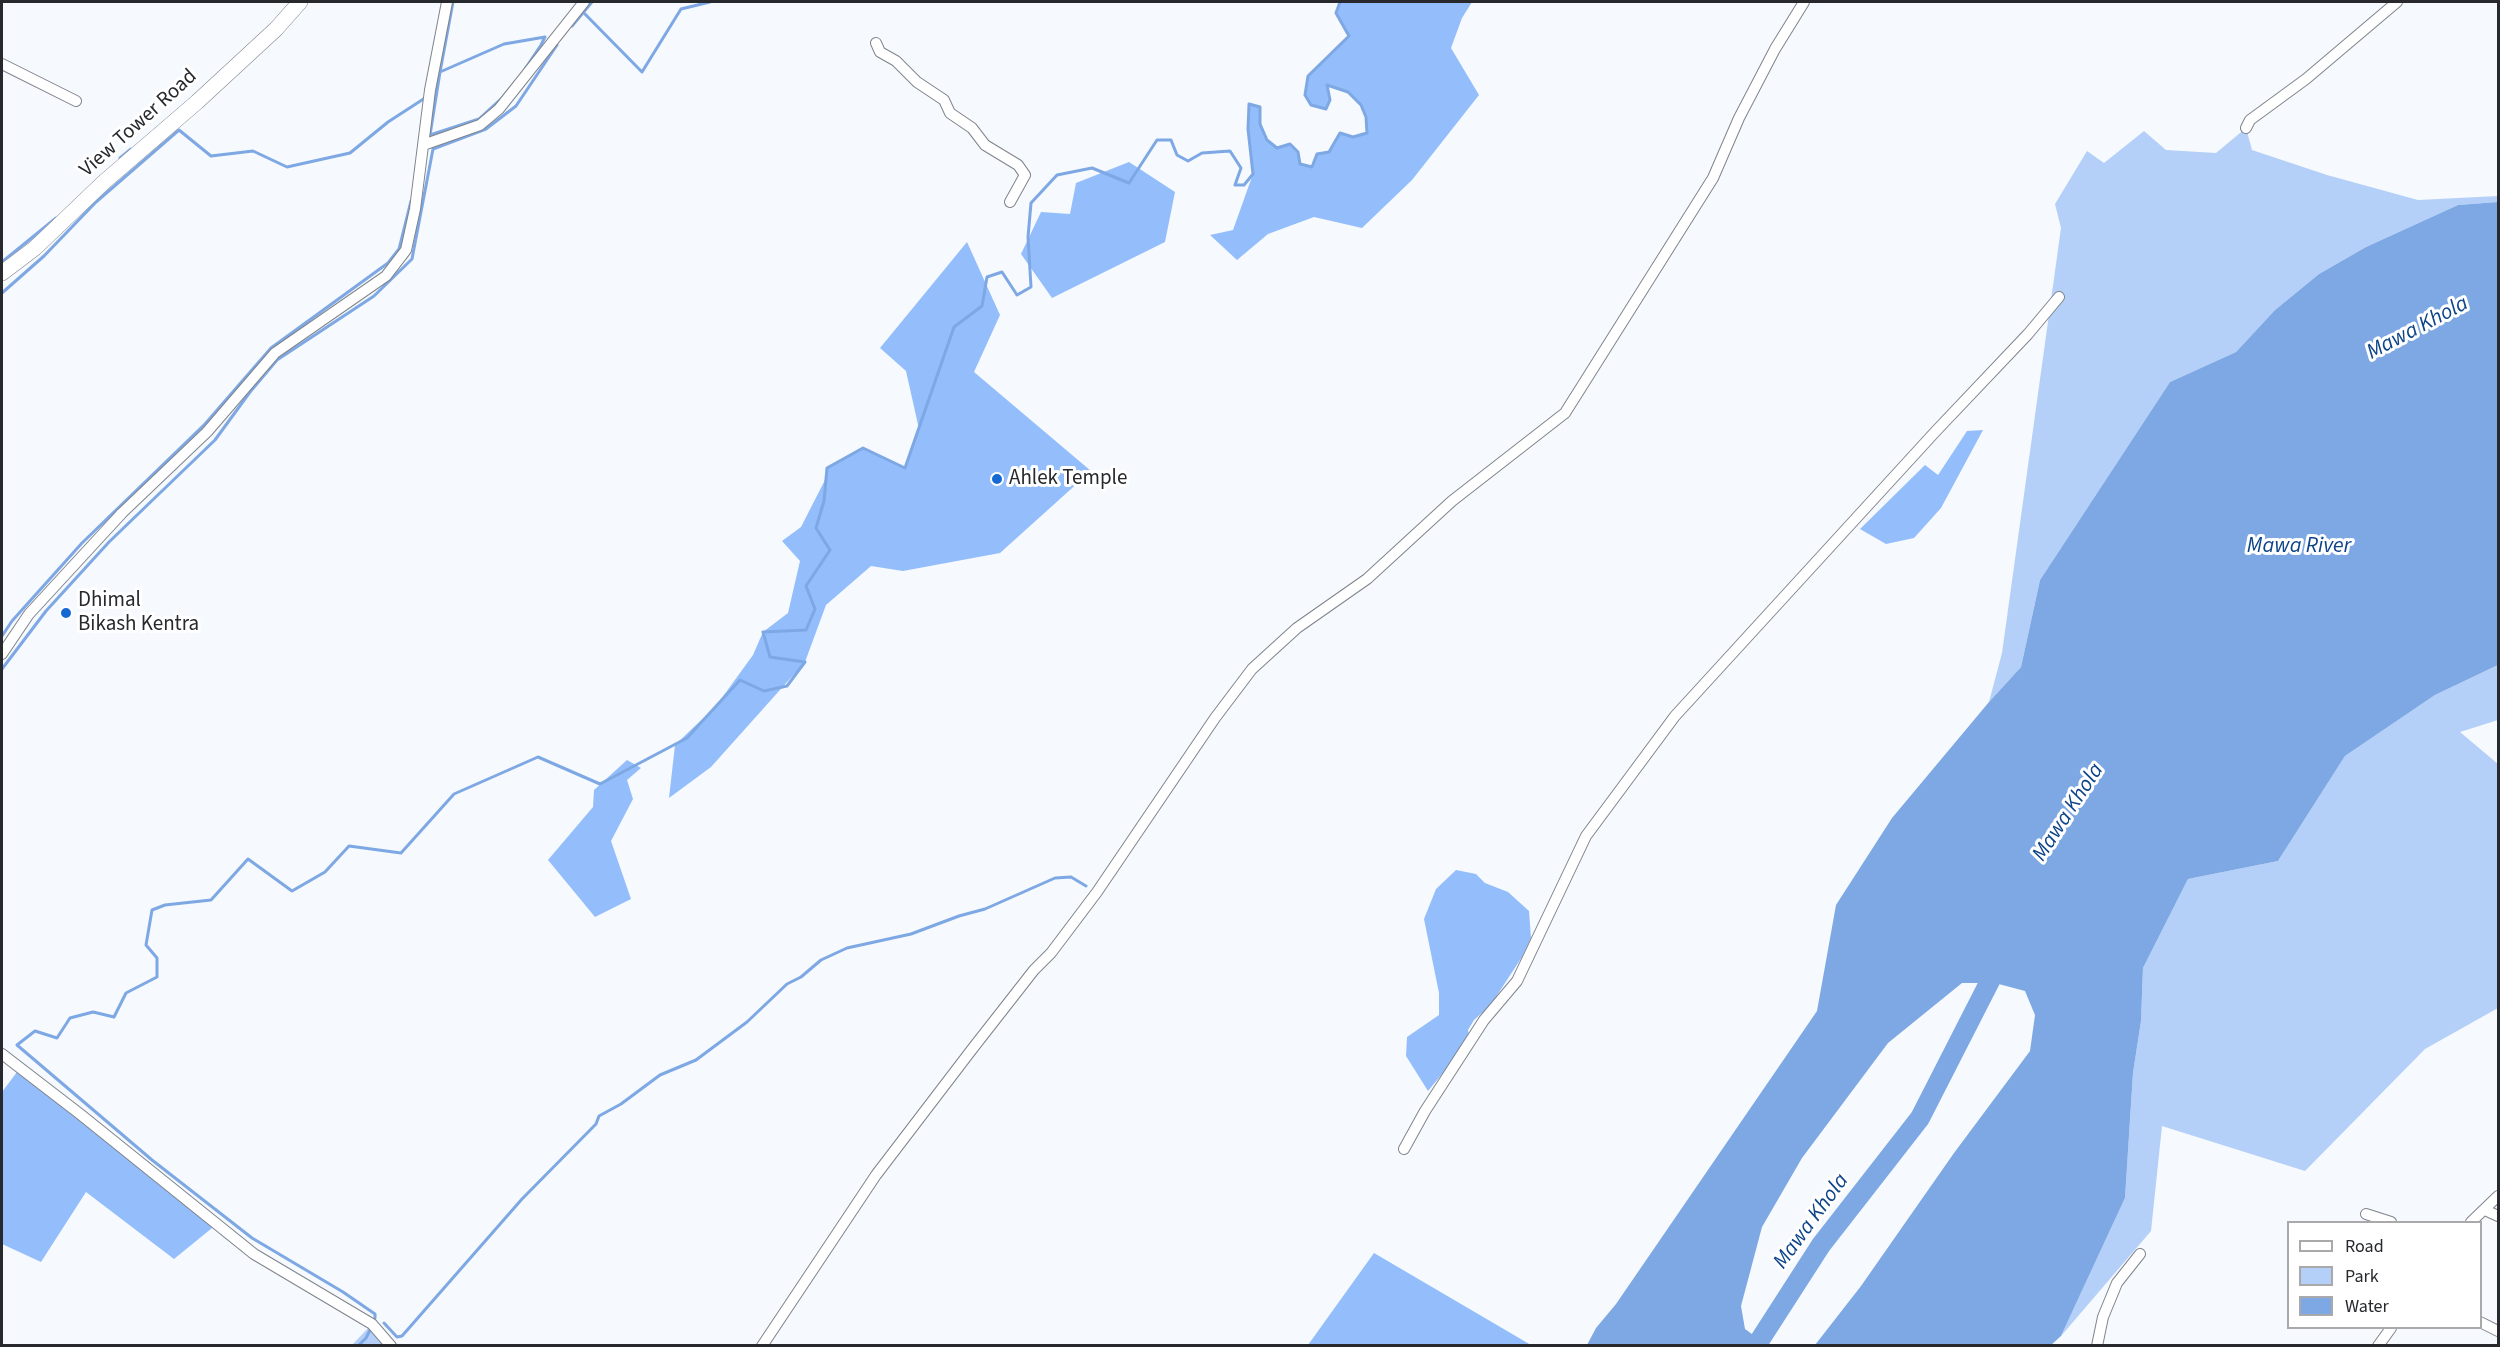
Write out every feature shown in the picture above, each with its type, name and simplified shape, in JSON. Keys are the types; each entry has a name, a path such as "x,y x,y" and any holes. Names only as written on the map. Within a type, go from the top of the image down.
{"street":[{"name":"View Tower Road","path":"2,273 35,248 104,182 197,102 276,29 300,2"},
{"path":"2,654 29,614 122,513 207,432 275,353 386,276 406,250 415,209 430,90 447,2"},
{"path":"423,145 480,125 499,109 584,2"},
{"path":"762,1346 876,1175 1097,892 1215,718 1252,669 1298,628 1367,579 1452,501 1565,413 1713,178 1739,118 1775,49 1804,2"},
{"path":"2246,128 2250,120 2306,79 2397,2"},
{"path":"876,44 880,52 896,61 917,82 944,100 950,113 972,128 985,145 1018,165 1025,176 1010,202"},
{"path":"2,64 76,101"},
{"path":"1404,1149 1425,1111 1484,1020 1517,981 1586,836 1675,716 1941,425 2028,334 2059,297"},
{"path":"2,1054 254,1254 372,1324 391,1346"},
{"path":"2472,1221 2499,1196"},
{"path":"2485,1210 2499,1216"},
{"path":"2366,1214 2388,1221"},
{"path":"2097,1346 2103,1317 2117,1283 2140,1254"},
{"path":"2482,1322 2499,1331"},
{"path":"2378,1346 2390,1329"}],"green space":[{"path":"2246,128 2252,150 2327,175 2418,200 2498,196 2498,202 2458,205 2366,247 2319,274 2275,310 2236,352 2170,382 2040,580 2021,667 1989,702 2002,653 2061,228 2055,204 2087,151 2104,163 2144,131 2166,150 2216,153"},
{"path":"2498,665 2498,720 2460,732 2498,764 2498,1008 2425,1049 2305,1171 2162,1126 2151,1231 2061,1336 2125,1198 2133,1073 2141,1021 2143,968 2188,879 2278,861 2345,756 2435,695"},
{"path":"372,1324 391,1346 351,1346"}],"shaded area":[{"path":"1340,2 1472,2 1462,18 1451,48 1479,95 1412,180 1362,228 1314,217 1268,234 1237,260 1210,235 1233,230 1253,174 1248,129 1249,104 1260,107 1260,124 1267,140 1277,148 1290,144 1298,152 1301,164 1311,167 1317,154 1329,152 1340,133 1353,137 1367,133 1366,117 1361,105 1348,92 1327,86 1330,100 1326,109 1311,105 1305,95 1308,76 1349,36 1336,13"},
{"path":"1129,162 1175,192 1165,242 1052,298 1021,254 1041,212 1070,214 1076,183"},
{"path":"967,242 1000,315 974,372 1091,471 1000,553 903,571 871,566 826,605 805,662 711,767 669,798 675,745 716,706 753,655 763,632 788,613 800,561 782,541 801,527 826,478 827,468 863,448 906,468 919,429 906,371 880,348"},
{"path":"1983,430 1941,508 1914,538 1886,544 1860,529 1925,465 1938,475 1967,431"},
{"path":"627,760 641,768 627,780 633,799 611,841 631,899 595,917 548,860 593,807 594,790"},
{"path":"1456,870 1476,874 1485,883 1508,892 1529,911 1531,938 1522,957 1490,1006 1474,1020 1468,1030 1470,1040 1428,1091 1406,1056 1407,1037 1439,1015 1439,993 1424,919 1436,889"},
{"path":"20,1068 217,1224 174,1259 86,1192 41,1262 2,1244 2,1092"},
{"path":"1374,1253 1531,1345 1308,1345"}],"water":[{"name":"Mawa River","path":"2498,202 2498,665 2435,695 2345,756 2278,861 2188,879 2143,968 2141,1021 2133,1073 2125,1198 2061,1336 2050,1346 1815,1345 1861,1286 1954,1153 2030,1051 2035,1015 2025,991 1995,983 1962,983 1888,1043 1802,1158 1762,1227 1741,1306 1745,1329 1767,1345 1587,1345 1596,1328 1616,1304 1817,1011 1836,905 1892,818 2021,667 2040,580 2170,382 2236,352 2275,310 2319,274 2366,247 2458,205"}],"waterway":[{"path":"440,72 453,2"},
{"path":"572,26 592,2"},
{"path":"583,12 642,72 681,9 710,2"},
{"path":"375,1318 375,1314 343,1292 252,1238 152,1160 17,1045 35,1031 57,1038 70,1018 93,1012 114,1017 126,993 157,977 157,958 146,945 152,910 165,905 211,900 248,859 292,891 325,872 349,846 401,853 454,794 538,757 600,784 687,738 740,680 764,691 787,686 805,662 770,657 763,632 806,630 815,609 806,586 830,550 816,528 824,501 827,468 863,448 905,468 954,327 982,306 987,277 1002,272 1017,295 1031,287 1028,237 1031,203 1057,175 1092,168 1129,183 1157,140 1171,140 1177,155 1188,161 1202,153 1230,151 1241,168 1235,185 1244,185 1253,174 1248,129 1249,104 1260,107 1260,124 1267,140 1277,148 1290,144 1298,152 1300,164 1312,167 1317,154 1329,152 1340,133 1353,137 1367,133 1366,117 1361,105 1348,92 1327,85 1330,100 1326,109 1311,105 1305,95 1308,76 1349,36 1336,13 1340,2"},
{"path":"545,37 521,75 502,98 479,119 430,135 440,72 504,44 545,37"},
{"path":"2,669 46,611 109,542 215,440 277,360 374,296 412,259 433,149 486,129 516,106 557,45"},
{"path":"2,293 44,256 96,202 179,130 211,156 253,151 287,167 350,153 388,122 425,98"},
{"path":"120,158 131,149"},
{"path":"2,636 12,621 82,543 205,424 271,348 388,263 399,249 411,201"},
{"path":"2,262 56,218"},
{"path":"384,1323 397,1337 402,1336 522,1199 596,1124 599,1116 621,1104 660,1075 696,1060 747,1022 787,984 801,977 821,960 847,948 911,934 985,909 1055,878 1071,877 1086,886"},
{"name":"Mawa Khola","path":"1756,1346 1821,1245 1920,1118 1992,977 2003,960"},
{"path":"358,1346 370,1330"}],"place":[{"name":"Ahlek Temple","path":"997,479"},
{"name":"Dhimal Bikash Kentra","path":"66,613"}]}
